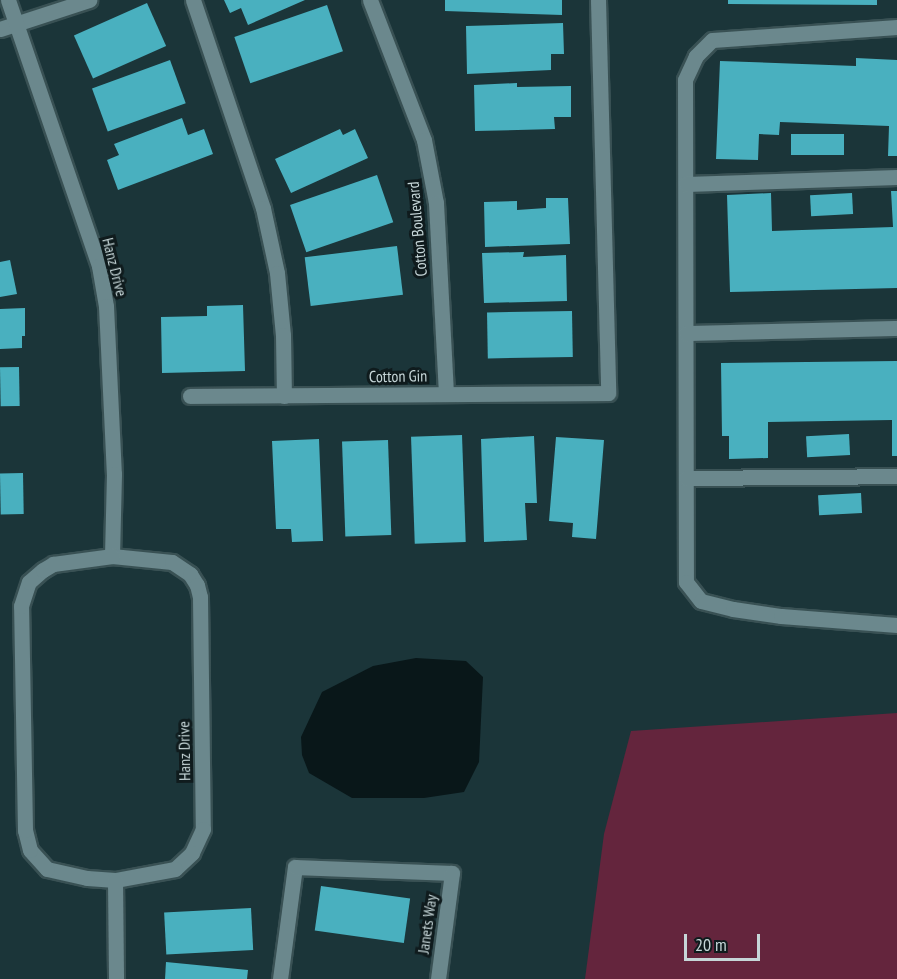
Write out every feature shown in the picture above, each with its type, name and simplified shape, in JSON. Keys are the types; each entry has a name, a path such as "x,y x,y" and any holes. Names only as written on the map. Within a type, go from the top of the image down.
{"street":[{"name":"Hanz Drive","path":"8,0 99,266 106,306 114,474 112,556"},
{"path":"0,29 89,0"},
{"path":"193,0 263,208 277,273 283,335 284,396"},
{"name":"Cotton Boulevard","path":"370,0 424,140 436,203 446,394"},
{"name":"Cotton Gin","path":"189,396 608,393 598,0"},
{"path":"897,27 712,40 696,56 685,80 686,582 701,601 733,609 781,616 897,625"},
{"path":"686,184 897,177"},
{"path":"686,333 897,328"},
{"path":"686,478 897,476"},
{"name":"Hanz Drive","path":"112,556 172,562 190,574 197,585 200,597 203,829 192,853 175,869 115,880 87,878 47,868 30,850 25,830 21,606 29,582 53,564 112,556"},
{"name":"Janets Way","path":"280,979 295,867 452,873 438,979"},
{"path":"115,880 116,979"}],"shaded area":[{"path":"416,658 466,661 483,677 479,762 464,792 424,798 352,798 309,773 302,755 301,737 322,692 373,666"},
{"path":"897,713 897,979 585,979 604,834 631,731"}],"building":[{"path":"224,0 305,0 248,25 241,8 230,13"},
{"path":"445,0 562,0 562,15 445,11"},
{"path":"728,0 877,0 877,5 728,4"},
{"path":"147,3 166,46 93,78 74,36"},
{"path":"327,5 343,51 250,83 234,37"},
{"path":"563,23 564,54 551,54 551,70 467,74 466,26"},
{"path":"856,58 897,60 897,156 888,156 889,126 780,122 779,135 759,134 758,160 716,159 720,61 856,66"},
{"path":"170,60 186,103 108,132 92,88"},
{"path":"517,83 517,87 571,86 571,117 554,117 555,129 475,131 474,85"},
{"path":"182,118 188,135 204,129 213,154 118,190 107,160 119,155 114,144"},
{"path":"340,129 343,135 355,129 368,158 291,193 275,159"},
{"path":"791,134 844,134 844,155 791,155"},
{"path":"377,175 393,222 306,252 290,205"},
{"path":"891,191 897,191 897,288 730,292 727,195 771,193 772,231 893,227"},
{"path":"852,193 853,214 811,216 810,195"},
{"path":"546,198 568,198 570,244 485,247 484,202 517,201 517,210 546,208"},
{"path":"397,246 403,295 311,306 305,257"},
{"path":"524,252 523,257 566,255 567,301 484,303 482,253"},
{"path":"10,260 17,294 0,297 0,262"},
{"path":"243,305 245,371 162,373 161,317 207,316 207,306"},
{"path":"25,308 25,336 22,336 22,348 0,349 0,309"},
{"path":"572,311 573,357 488,358 487,312"},
{"path":"897,361 897,456 892,456 892,420 768,422 768,458 729,459 729,436 722,436 721,363"},
{"path":"0,367 19,367 20,406 1,406"},
{"path":"849,434 850,455 807,457 806,436"},
{"path":"462,435 466,542 415,544 411,437"},
{"path":"534,436 537,503 525,503 527,540 484,542 481,439"},
{"path":"556,437 604,440 596,539 572,537 573,523 549,521"},
{"path":"319,439 323,541 292,542 291,529 276,529 272,441"},
{"path":"388,440 391,535 345,537 342,442"},
{"path":"0,473 23,473 24,514 1,514"},
{"path":"861,493 862,513 819,515 818,495"},
{"path":"321,886 410,899 404,943 315,931"},
{"path":"251,908 253,950 166,954 164,913"},
{"path":"166,962 248,970 247,979 165,979"}]}
